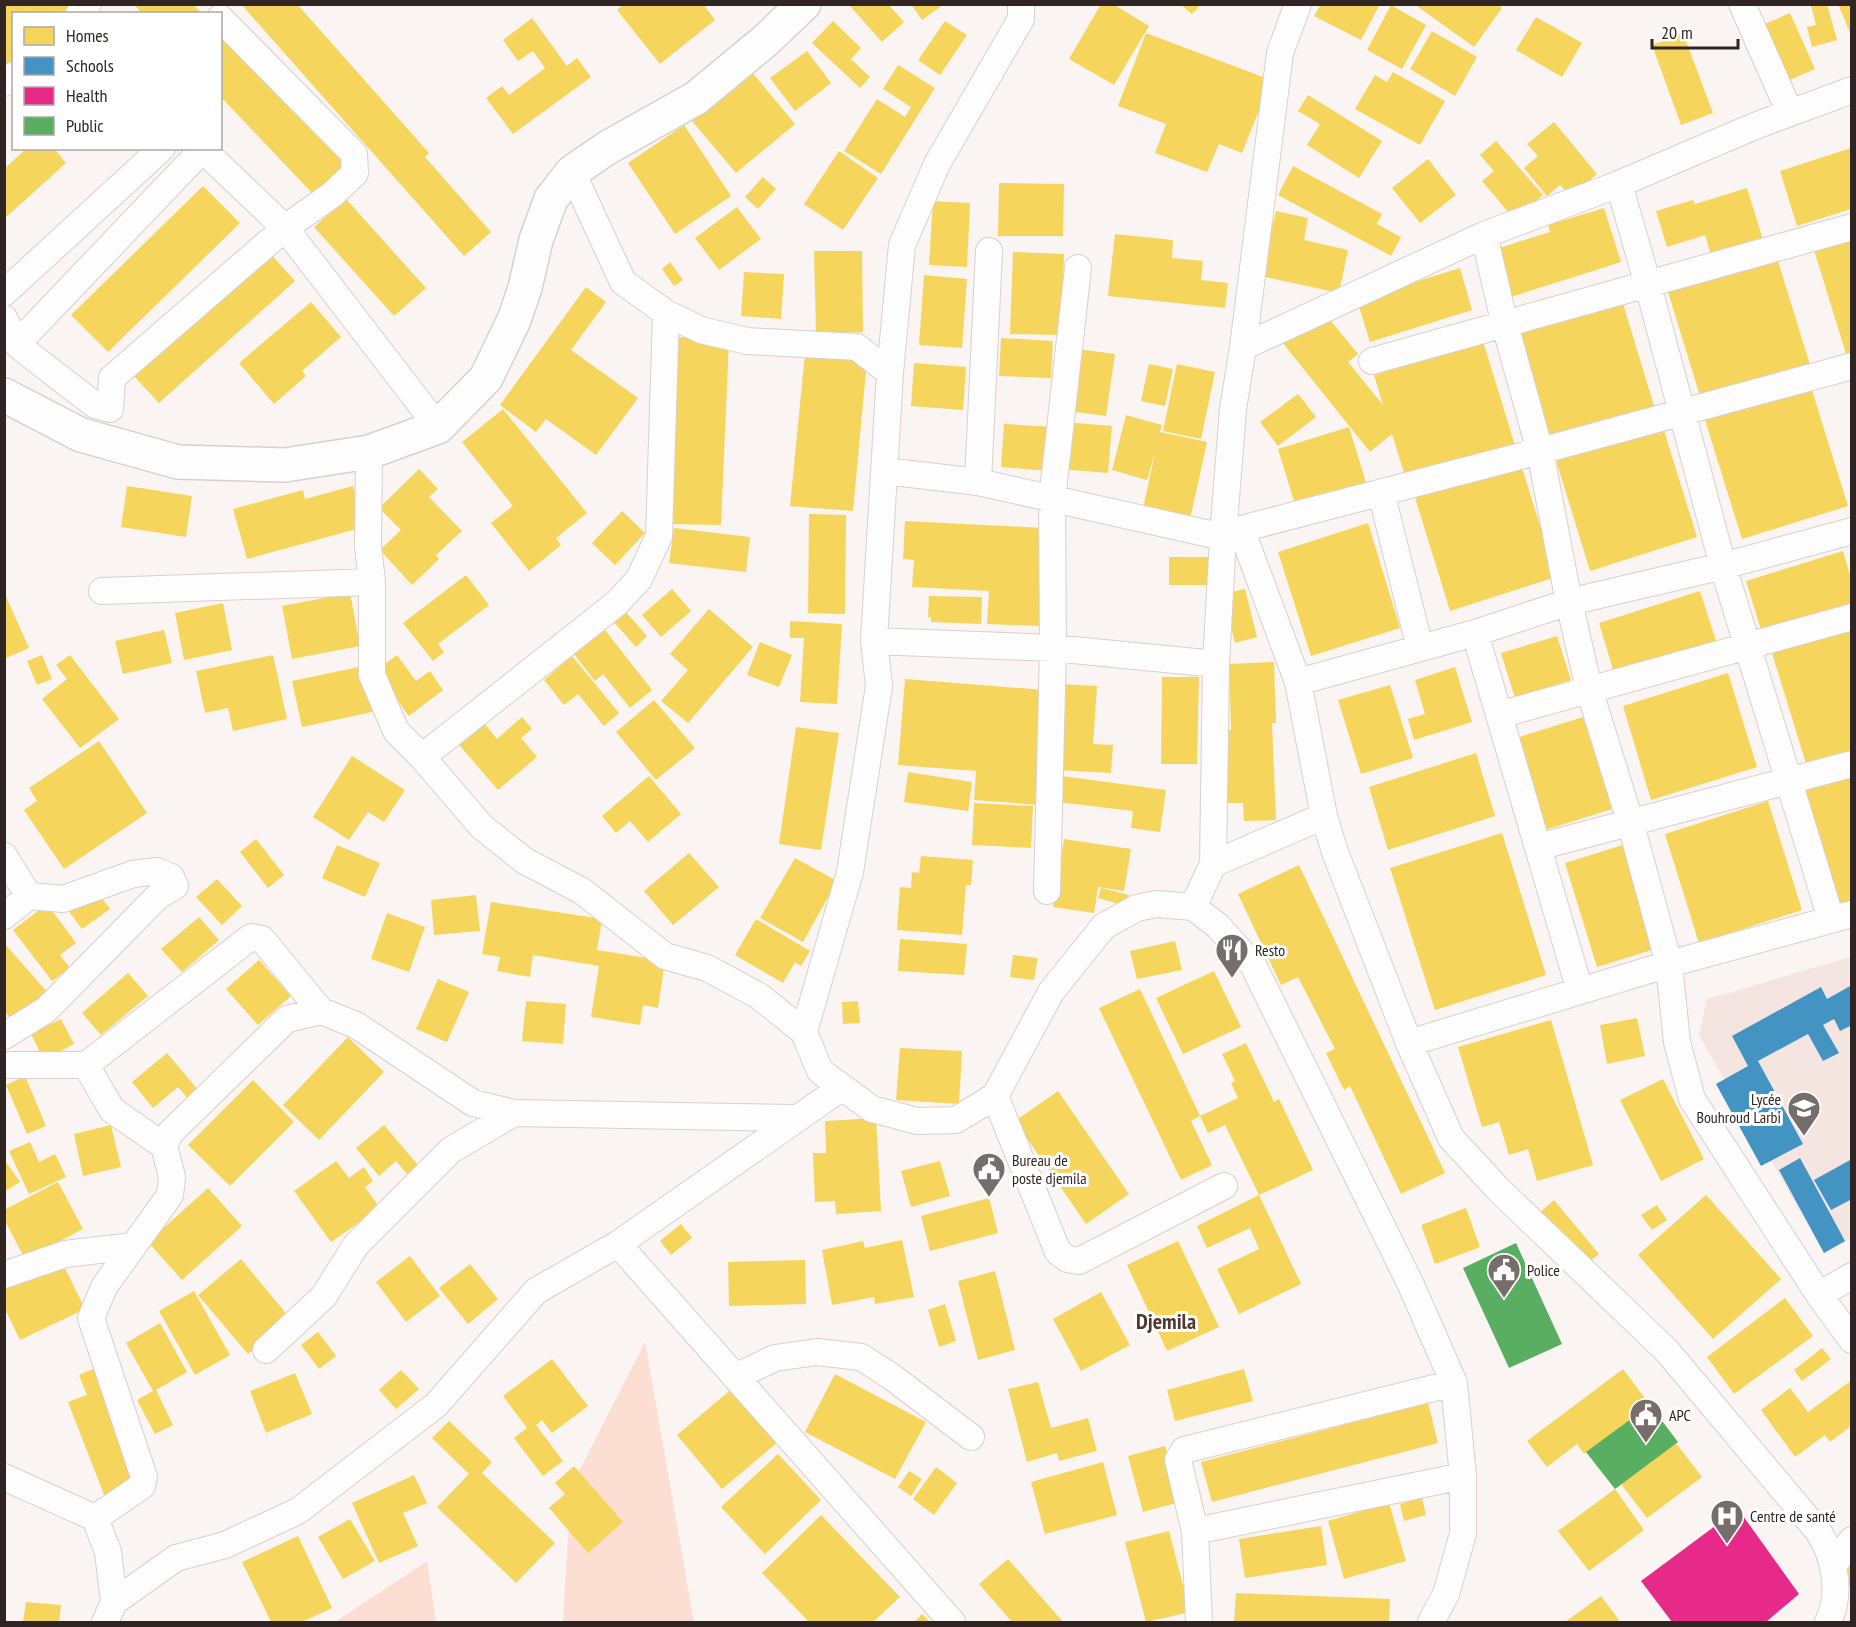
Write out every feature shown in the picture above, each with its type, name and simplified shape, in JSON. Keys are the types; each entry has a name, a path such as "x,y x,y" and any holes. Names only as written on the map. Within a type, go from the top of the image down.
{"main road":[{"path":"4,395 81,435 177,462 285,465 369,452 438,427 486,378 514,320 525,288 536,240 551,199 572,172 607,148 696,98 765,41 804,4"}],"street":[{"path":"804,1032 850,872 879,686 874,641 890,373 902,245 937,164 1021,20 1021,4"},
{"path":"1193,908 1213,864 1216,664 1232,533 1233,409 1281,54 1298,4"},
{"path":"1745,6 1790,113"},
{"path":"4,318 18,344 95,405 110,409 112,378 285,228 333,194 355,173 354,154 222,20"},
{"path":"1243,347 1484,235 1619,184 1755,126 1851,90"},
{"path":"4,293 160,150"},
{"path":"18,344 200,150"},
{"path":"202,150 285,228 438,427"},
{"path":"572,172 622,282 666,313 701,330 747,341 857,347 890,373"},
{"path":"1408,1043 1669,964 1841,917 1789,781 1747,646 1619,184"},
{"path":"1372,361 1851,227"},
{"path":"1484,235 1539,452 1589,689 1630,821 1669,964 1677,1042 1692,1099 1819,1295 1851,1340"},
{"path":"978,482 989,251"},
{"path":"1047,891 1053,648 1052,500 1078,268"},
{"path":"422,757 617,603 639,579 659,536 666,313"},
{"path":"885,471 978,482 1052,500 1232,533 1851,366"},
{"path":"369,452 368,546 372,582 372,675 396,731 422,757 482,827 525,861 582,891 665,956 707,968 759,996 804,1032 820,1071 840,1088 872,1109 917,1122 956,1120 995,1096 1051,992 1104,926 1137,908 1156,904 1193,908 1218,926 1253,965 1411,1285 1454,1383 1463,1476 1462,1534 1446,1594 1431,1623"},
{"path":"1381,492 1420,648"},
{"path":"1298,682 1475,633 1569,602 1723,566 1851,531"},
{"path":"1232,533 1298,682 1324,816 1335,852 1408,1043 1451,1138 1499,1190 1667,1351 1818,1531 1826,1543 1833,1566 1834,1604 1828,1623"},
{"path":"102,591 372,582"},
{"path":"1499,715 1851,617"},
{"path":"1475,633 1580,991"},
{"path":"874,641 1053,648 1216,664"},
{"path":"1538,846 1851,764"},
{"path":"1213,864 1324,816"},
{"path":"4,856 29,896"},
{"path":"4,916 29,896 63,899 133,874 158,871 171,877 175,886 158,896 46,1010 4,1036"},
{"path":"4,1065 86,1065 251,937 262,939 321,1011 356,1025 473,1103 514,1113 796,1118"},
{"path":"164,1146 171,1133 287,1019 321,1011"},
{"path":"86,1065 112,1110 164,1146 172,1178 170,1195 104,1287 92,1318 144,1478 142,1486 95,1518"},
{"path":"110,1612 176,1558 225,1545 298,1511 436,1405 536,1291 618,1244 840,1088"},
{"path":"995,1096 1058,1252 1067,1259 1079,1261 1224,1186"},
{"path":"266,1350 324,1296 356,1245 451,1150 514,1113"},
{"path":"618,1244 952,1623"},
{"path":"4,1275 65,1254 133,1246"},
{"path":"1819,1295 1851,1276"},
{"path":"735,1377 775,1358 817,1352 861,1357 892,1377 971,1437"},
{"path":"1199,1623 1195,1531 1178,1460 1184,1450 1454,1383"},
{"path":"1195,1531 1463,1476"},
{"path":"4,1477 95,1518 108,1552 110,1612"},
{"path":"1833,1566 1851,1540"}],"shaded area":[{"name":"Lycée Bouhroud Larbi","path":"1851,957 1851,1239 1824,1253 1699,1035 1707,999"},
{"path":"645,1342 694,1622 563,1622 571,1487"},
{"path":"427,1561 436,1622 335,1622"}],"building: Homes":[{"path":"4,4 77,4 69,12 12,12 12,62 4,68"},
{"path":"134,4 193,4 200,12 140,12"},
{"path":"241,4 297,4 429,153 425,157 491,232 464,256"},
{"path":"624,4 703,4 715,20 660,64 617,10"},
{"path":"852,4 888,4 904,22 882,42 850,6"},
{"path":"911,4 944,4 922,20"},
{"path":"1101,4 1113,4 1149,26 1114,85 1069,59"},
{"path":"1180,4 1201,4 1192,14"},
{"path":"1321,4 1380,4 1361,40 1314,16"},
{"path":"1414,4 1498,4 1502,8 1474,47"},
{"path":"1827,4 1837,40 1812,47 1807,27 1816,25 1811,6"},
{"path":"1838,4 1851,4 1851,35"},
{"path":"1391,5 1426,25 1402,69 1367,50"},
{"path":"1790,13 1815,69 1783,83 1758,27"},
{"path":"1536,17 1582,43 1562,77 1516,50"},
{"path":"532,18 567,66 577,58 591,77 513,134 486,98 502,86 509,95 545,68 533,51 518,61 503,40"},
{"path":"833,21 861,48 851,59 870,77 860,88 812,43"},
{"path":"945,21 967,35 940,75 918,60"},
{"path":"1432,31 1477,57 1455,96 1410,69"},
{"path":"1146,33 1271,80 1242,153 1219,144 1207,172 1155,153 1166,124 1118,106"},
{"path":"1683,33 1713,113 1681,125 1652,45"},
{"path":"222,35 345,164 313,194 222,98"},
{"path":"807,51 831,83 795,111 770,78"},
{"path":"898,65 935,88 881,174 844,151 877,99 905,117 911,107 883,89"},
{"path":"751,71 795,124 736,173 692,121"},
{"path":"1393,72 1445,101 1420,145 1355,109 1375,75 1387,82"},
{"path":"1308,95 1382,141 1359,178 1307,145 1320,124 1298,111"},
{"path":"1554,122 1597,174 1571,197 1560,185 1547,196 1524,168 1538,156 1527,144"},
{"path":"684,125 731,196 675,234 628,163"},
{"path":"1496,141 1543,195 1514,219 1482,181 1494,171 1480,155"},
{"path":"1851,148 1851,209 1797,226 1780,171"},
{"path":"25,150 56,150 66,163 4,219 4,169"},
{"path":"839,151 878,178 843,230 804,204"},
{"path":"1428,159 1456,195 1420,223 1392,188"},
{"path":"1293,166 1382,214 1377,224 1401,237 1391,256 1278,195"},
{"path":"763,177 776,189 758,209 745,197"},
{"path":"999,183 1064,184 1063,236 998,236"},
{"path":"203,186 240,223 108,352 71,315"},
{"path":"1747,188 1763,240 1711,256 1705,235 1667,247 1656,211 1693,200 1695,204"},
{"path":"346,199 426,288 394,316 314,227"},
{"path":"933,201 970,203 967,267 929,265"},
{"path":"737,207 761,239 719,270 695,238"},
{"path":"1604,208 1621,262 1511,297 1496,249 1550,232 1548,225"},
{"path":"1276,211 1308,218 1304,240 1348,250 1339,293 1261,276"},
{"path":"1115,234 1173,240 1172,258 1203,261 1201,280 1228,283 1225,308 1108,296"},
{"path":"1851,238 1851,355 1847,357 1814,250"},
{"path":"814,251 862,251 863,332 816,334"},
{"path":"269,252 295,281 159,403 132,374"},
{"path":"1013,252 1064,254 1062,335 1010,334"},
{"path":"1777,258 1810,365 1701,399 1668,292"},
{"path":"670,262 683,280 674,286 662,269"},
{"path":"1460,268 1472,310 1370,342 1357,300"},
{"path":"744,272 784,274 781,319 741,316"},
{"path":"924,275 967,279 962,348 919,345"},
{"path":"586,287 606,302 571,350 638,398 596,455 546,419 536,432 500,405"},
{"path":"1622,300 1654,406 1551,439 1518,332"},
{"path":"311,302 341,337 302,371 306,376 274,404 239,363"},
{"path":"1322,310 1358,354 1348,362 1383,405 1374,375 1483,341 1516,449 1407,483 1392,434 1370,452 1282,342"},
{"path":"678,337 729,339 721,525 670,524"},
{"path":"1001,338 1053,341 1051,378 999,376"},
{"path":"1077,349 1115,354 1106,416 1068,411"},
{"path":"805,354 867,360 853,511 790,506"},
{"path":"914,363 966,367 963,410 911,406"},
{"path":"1149,364 1173,369 1165,406 1141,401"},
{"path":"1177,364 1215,372 1201,439 1163,431"},
{"path":"1811,387 1848,506 1742,539 1705,420"},
{"path":"1298,394 1316,417 1278,446 1260,422"},
{"path":"503,409 587,513 556,538 561,545 529,571 491,523 513,506 462,442"},
{"path":"1126,415 1162,425 1160,432 1207,442 1189,524 1142,514 1155,452 1147,480 1112,470"},
{"path":"1064,422 1112,426 1108,473 1060,469"},
{"path":"1004,424 1053,427 1050,471 1001,467"},
{"path":"1662,424 1697,537 1590,571 1555,457"},
{"path":"1349,427 1368,489 1297,511 1278,449"},
{"path":"1519,458 1556,577 1450,611 1413,491"},
{"path":"419,469 438,489 429,497 462,531 436,555 439,559 412,585 380,550 401,530 379,508"},
{"path":"127,486 192,496 186,537 121,527"},
{"path":"353,486 364,527 247,559 233,509 303,490 305,499"},
{"path":"622,511 645,533 615,565 592,543"},
{"path":"809,514 846,515 845,614 808,613"},
{"path":"905,521 1044,528 1039,626 987,624 989,591 912,587 914,560 903,559"},
{"path":"1368,523 1400,628 1311,656 1278,552"},
{"path":"674,528 750,537 746,572 669,563"},
{"path":"1843,551 1851,578 1851,605 1762,633 1746,581"},
{"path":"1169,557 1208,557 1208,585 1169,585"},
{"path":"466,575 489,605 438,644 444,652 433,661 403,623"},
{"path":"672,589 691,611 661,637 642,615"},
{"path":"1245,589 1257,637 1235,643 1223,594"},
{"path":"1700,591 1716,641 1614,673 1599,623"},
{"path":"4,592 29,648 4,659"},
{"path":"350,593 360,646 292,659 282,606"},
{"path":"929,596 982,597 981,624 931,622 931,617 928,617"},
{"path":"223,603 232,650 184,660 175,613"},
{"path":"709,609 753,647 688,723 661,701 688,670 670,654"},
{"path":"624,610 647,636 636,647 612,620"},
{"path":"790,621 842,624 837,704 800,702 804,638 790,638"},
{"path":"601,625 652,690 630,708 603,674 595,681 570,649"},
{"path":"1851,628 1851,753 1807,767 1772,653"},
{"path":"164,630 172,663 123,674 115,641"},
{"path":"1557,636 1571,680 1515,698 1501,653"},
{"path":"760,642 792,655 779,687 747,675"},
{"path":"42,655 52,679 37,685 27,661"},
{"path":"70,655 119,719 80,748 42,699 67,679 56,665"},
{"path":"273,655 287,719 233,731 228,708 205,713 196,671"},
{"path":"397,655 416,681 430,671 443,690 409,716 375,671"},
{"path":"572,656 619,713 604,726 578,694 564,705 544,680"},
{"path":"1274,662 1276,723 1272,723 1276,820 1244,821 1243,803 1227,803 1224,730 1231,730 1229,664"},
{"path":"363,666 372,712 302,727 292,681"},
{"path":"1455,667 1472,722 1414,740 1408,719 1425,714 1415,680"},
{"path":"1728,673 1757,767 1651,800 1623,706"},
{"path":"1162,677 1199,677 1197,764 1161,764"},
{"path":"905,679 1045,690 1040,805 974,800 976,771 898,765"},
{"path":"1059,684 1097,686 1093,744 1113,745 1111,773 1054,770"},
{"path":"1390,685 1413,758 1361,774 1338,700"},
{"path":"654,700 695,748 656,780 616,732"},
{"path":"522,717 532,729 521,738 537,757 498,790 455,740 480,718 497,739"},
{"path":"1583,717 1612,809 1542,831 1513,739"},
{"path":"796,727 839,733 821,850 779,844"},
{"path":"99,741 147,813 64,869 24,810 37,801 29,788"},
{"path":"1476,753 1495,816 1388,850 1369,787"},
{"path":"352,756 405,790 384,822 368,812 349,840 313,817"},
{"path":"908,772 972,782 968,811 904,802"},
{"path":"1851,775 1851,901 1839,905 1804,790"},
{"path":"649,776 681,814 648,842 630,821 616,833 602,816"},
{"path":"1062,776 1166,790 1160,832 1131,828 1133,811 1058,802"},
{"path":"1768,801 1802,910 1699,943 1665,834"},
{"path":"974,803 1033,806 1031,848 972,845"},
{"path":"1502,833 1546,975 1435,1010 1390,868"},
{"path":"256,839 284,875 268,888 240,852"},
{"path":"1064,839 1131,849 1124,891 1098,887 1094,913 1053,907"},
{"path":"1626,844 1658,948 1597,967 1565,863"},
{"path":"337,845 380,863 365,897 322,878"},
{"path":"689,853 719,887 673,925 644,891"},
{"path":"921,856 973,860 971,885 966,885 962,935 897,930 900,887 911,888 912,872 919,873"},
{"path":"795,858 837,881 803,942 760,918"},
{"path":"1299,865 1445,1173 1401,1194 1350,1086 1344,1090 1326,1053 1335,1049 1298,977 1281,985 1238,894"},
{"path":"217,879 242,906 222,925 196,897"},
{"path":"1101,888 1129,895 1126,906 1098,898"},
{"path":"95,889 110,909 82,929 68,910"},
{"path":"476,895 480,931 434,935 431,900"},
{"path":"491,902 602,919 597,950 665,961 658,1008 643,1005 640,1025 591,1017 599,966 533,955 530,977 497,971 500,957 482,954"},
{"path":"47,904 76,943 60,955 70,968 52,981 13,930"},
{"path":"387,913 425,927 409,972 371,959"},
{"path":"199,917 219,940 182,972 161,949"},
{"path":"756,919 810,951 801,966 795,962 783,983 735,955"},
{"path":"900,939 967,944 964,975 898,971"},
{"path":"1175,941 1182,970 1137,979 1130,951"},
{"path":"4,943 49,994 16,1024 4,1011"},
{"path":"1013,955 1038,958 1034,980 1010,977"},
{"path":"259,960 291,996 258,1025 226,989"},
{"path":"1214,971 1241,1027 1183,1054 1156,998"},
{"path":"128,973 148,996 101,1035 82,1013"},
{"path":"438,979 469,992 447,1042 416,1029"},
{"path":"1140,989 1200,1116 1191,1121 1212,1165 1181,1180 1099,1008"},
{"path":"526,1001 566,1004 563,1044 522,1041"},
{"path":"858,1001 860,1023 843,1024 842,1002"},
{"path":"1637,1018 1645,1056 1607,1064 1600,1025"},
{"path":"61,1019 74,1044 44,1060 31,1034"},
{"path":"1551,1020 1593,1165 1537,1181 1528,1149 1509,1155 1499,1122 1482,1127 1458,1047"},
{"path":"348,1037 384,1072 319,1140 283,1105"},
{"path":"1246,1043 1274,1102 1279,1099 1313,1170 1259,1195 1225,1125 1208,1133 1200,1116 1238,1098 1231,1083 1235,1081 1222,1054"},
{"path":"900,1048 962,1051 959,1104 896,1100"},
{"path":"167,1053 198,1090 188,1099 178,1087 153,1108 132,1082"},
{"path":"25,1076 46,1126 27,1134 6,1085"},
{"path":"1663,1079 1704,1159 1661,1181 1620,1100"},
{"path":"253,1080 294,1122 230,1186 188,1145"},
{"path":"1058,1091 1129,1194 1086,1224 1015,1121"},
{"path":"876,1118 881,1211 836,1214 835,1201 815,1202 813,1153 826,1153 825,1121"},
{"path":"111,1125 121,1167 83,1176 74,1134"},
{"path":"384,1125 418,1165 407,1174 396,1161 379,1176 356,1148"},
{"path":"30,1142 39,1162 55,1154 66,1177 29,1194 9,1151"},
{"path":"4,1159 20,1182 4,1192"},
{"path":"336,1161 349,1178 364,1167 373,1181 365,1187 380,1208 331,1242 294,1191"},
{"path":"940,1161 950,1196 911,1207 901,1171"},
{"path":"58,1182 83,1229 25,1259 4,1219 4,1210"},
{"path":"208,1188 242,1226 182,1280 148,1242"},
{"path":"1259,1195 1301,1284 1239,1314 1217,1269 1259,1249 1250,1228 1207,1248 1197,1226"},
{"path":"1706,1195 1781,1279 1713,1339 1638,1255"},
{"path":"989,1198 998,1233 930,1251 921,1216"},
{"path":"1554,1200 1599,1254 1582,1268 1538,1214"},
{"path":"1657,1205 1667,1220 1652,1230 1641,1215"},
{"path":"1466,1208 1480,1247 1435,1264 1421,1225"},
{"path":"681,1224 692,1238 671,1255 660,1241"},
{"path":"902,1240 914,1297 875,1304 874,1297 832,1305 822,1250 863,1241 865,1248"},
{"path":"1178,1241 1219,1327 1167,1351 1127,1265"},
{"path":"410,1256 440,1296 406,1322 376,1282"},
{"path":"241,1259 290,1318 248,1354 198,1295"},
{"path":"61,1260 85,1309 20,1340 4,1307 4,1287"},
{"path":"805,1260 806,1304 729,1306 728,1262"},
{"path":"470,1264 498,1299 468,1324 439,1288"},
{"path":"995,1271 1015,1350 978,1360 958,1281"},
{"path":"194,1291 230,1355 195,1375 159,1311"},
{"path":"1101,1292 1130,1345 1081,1371 1053,1319"},
{"path":"1785,1298 1813,1336 1734,1394 1707,1357"},
{"path":"945,1304 956,1341 939,1347 928,1310"},
{"path":"160,1323 187,1372 156,1390 173,1425 155,1434 137,1400 153,1391 126,1343"},
{"path":"318,1332 336,1356 319,1369 301,1345"},
{"path":"1822,1348 1831,1359 1802,1381 1794,1370"},
{"path":"552,1359 588,1406 552,1433 542,1420 536,1425 563,1461 543,1476 514,1438 527,1428 503,1396"},
{"path":"98,1367 147,1496 110,1510 68,1402 87,1395 79,1375"},
{"path":"1244,1369 1253,1401 1175,1421 1167,1390"},
{"path":"1623,1369 1650,1405 1584,1454 1577,1444 1547,1467 1527,1441"},
{"path":"401,1370 419,1389 396,1409 379,1390"},
{"path":"295,1373 312,1414 266,1433 250,1391"},
{"path":"835,1374 926,1422 895,1479 805,1432"},
{"path":"1038,1382 1051,1428 1088,1418 1097,1451 1059,1461 1057,1453 1027,1462 1008,1389"},
{"path":"1849,1382 1851,1386 1851,1426 1830,1442 1825,1435 1795,1457 1761,1410 1790,1388 1808,1412"},
{"path":"734,1387 779,1441 722,1489 677,1435"},
{"path":"1428,1403 1438,1443 1212,1502 1201,1462"},
{"path":"449,1421 492,1462 482,1473 555,1543 516,1583 437,1507 469,1474 432,1438"},
{"path":"1676,1443 1702,1477 1647,1518 1621,1484"},
{"path":"1165,1446 1180,1502 1143,1512 1128,1456"},
{"path":"778,1454 821,1500 765,1554 721,1507"},
{"path":"1103,1462 1117,1515 1045,1534 1031,1482"},
{"path":"574,1466 623,1522 588,1553 549,1508 565,1494 555,1483"},
{"path":"936,1467 957,1483 934,1515 913,1499"},
{"path":"909,1471 922,1479 911,1496 898,1487"},
{"path":"414,1475 427,1503 403,1513 418,1546 379,1563 352,1503"},
{"path":"1615,1489 1644,1530 1589,1571 1558,1531"},
{"path":"1422,1498 1426,1515 1404,1521 1400,1504"},
{"path":"1389,1503 1406,1561 1344,1579 1328,1521"},
{"path":"821,1515 900,1597 873,1622 809,1622 762,1573"},
{"path":"350,1519 375,1561 343,1579 318,1537"},
{"path":"1321,1526 1327,1565 1245,1578 1239,1539"},
{"path":"1169,1531 1190,1612 1146,1622 1125,1542"},
{"path":"298,1536 332,1608 302,1622 271,1622 242,1562"},
{"path":"1008,1559 1063,1622 1012,1622 979,1584"},
{"path":"1851,1562 1851,1589 1841,1575"},
{"path":"1236,1593 1390,1599 1389,1622 1234,1622"},
{"path":"1601,1596 1619,1620 1616,1622 1565,1622"},
{"path":"26,1602 61,1605 59,1622 23,1622"},
{"path":"922,1614 930,1622 914,1622"}],"building: Schools":[{"path":"1852,985 1852,1025 1840,1031 1834,1019 1823,1025 1839,1053 1823,1061 1808,1034 1758,1061 1803,1144 1761,1166 1716,1084 1748,1066 1732,1036 1821,987 1827,999"},
{"path":"1800,1158 1845,1241 1824,1253 1779,1170"},
{"path":"1852,1159 1852,1199 1831,1210 1814,1180"}],"building: Health":[{"name":"Centre de santé","path":"1738,1509 1799,1594 1766,1622 1672,1622 1641,1581"}],"building: Public":[{"path":"1516,1243 1562,1344 1509,1368 1463,1268"},
{"path":"1650,1405 1678,1442 1615,1489 1586,1452"}],"place":[{"name":"Resto","path":"1232,979"},
{"name":"Lycée Bouhroud Larbi","path":"1804,1137"},
{"name":"Bureau de poste djemila","path":"989,1198"},
{"name":"Police","path":"1504,1299"},
{"name":"APC","path":"1646,1444"},
{"name":"Centre de santé","path":"1727,1545"}],"district":[{"name":"Djemila","path":"1166,1321"}]}
